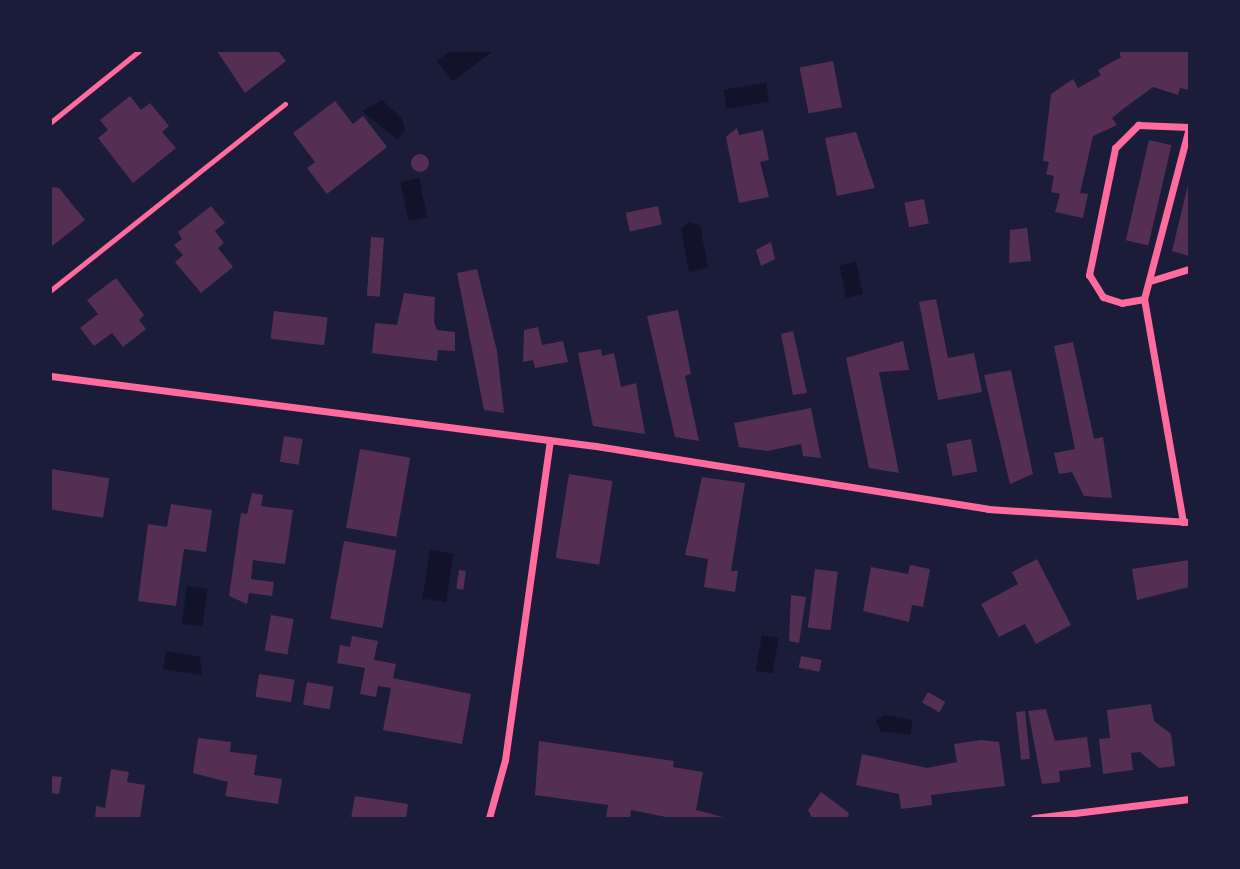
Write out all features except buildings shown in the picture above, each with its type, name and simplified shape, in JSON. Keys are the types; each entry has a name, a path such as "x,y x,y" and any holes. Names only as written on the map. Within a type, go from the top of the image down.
{"street":[{"path":"51,376 550,440 988,509 1186,522 1144,299 1189,128 1138,125 1115,148 1089,275 1103,297 1122,303 1144,299"},
{"path":"1150,281 1189,270"},
{"path":"489,818 505,760 550,440"},
{"path":"1034,818 1189,799"},
{"path":"1118,809 1119,818"}],"lane":[{"path":"51,122 139,51"},
{"path":"51,290 285,104"}],"shaded area":[{"path":"450,51 493,51 453,81 437,61"},
{"path":"766,83 769,102 727,108 724,90"},
{"path":"382,100 402,119 405,131 397,139 362,111"},
{"path":"419,178 427,217 409,221 400,182"},
{"path":"690,222 700,226 708,268 689,272 681,229"},
{"path":"856,262 863,294 846,298 839,266"},
{"path":"430,550 454,554 446,602 422,598"},
{"path":"187,586 208,589 203,627 182,624"},
{"path":"762,635 779,638 772,673 756,670"},
{"path":"166,651 200,657 202,675 163,669"},
{"path":"884,715 912,720 911,735 880,731 876,721"}]}
